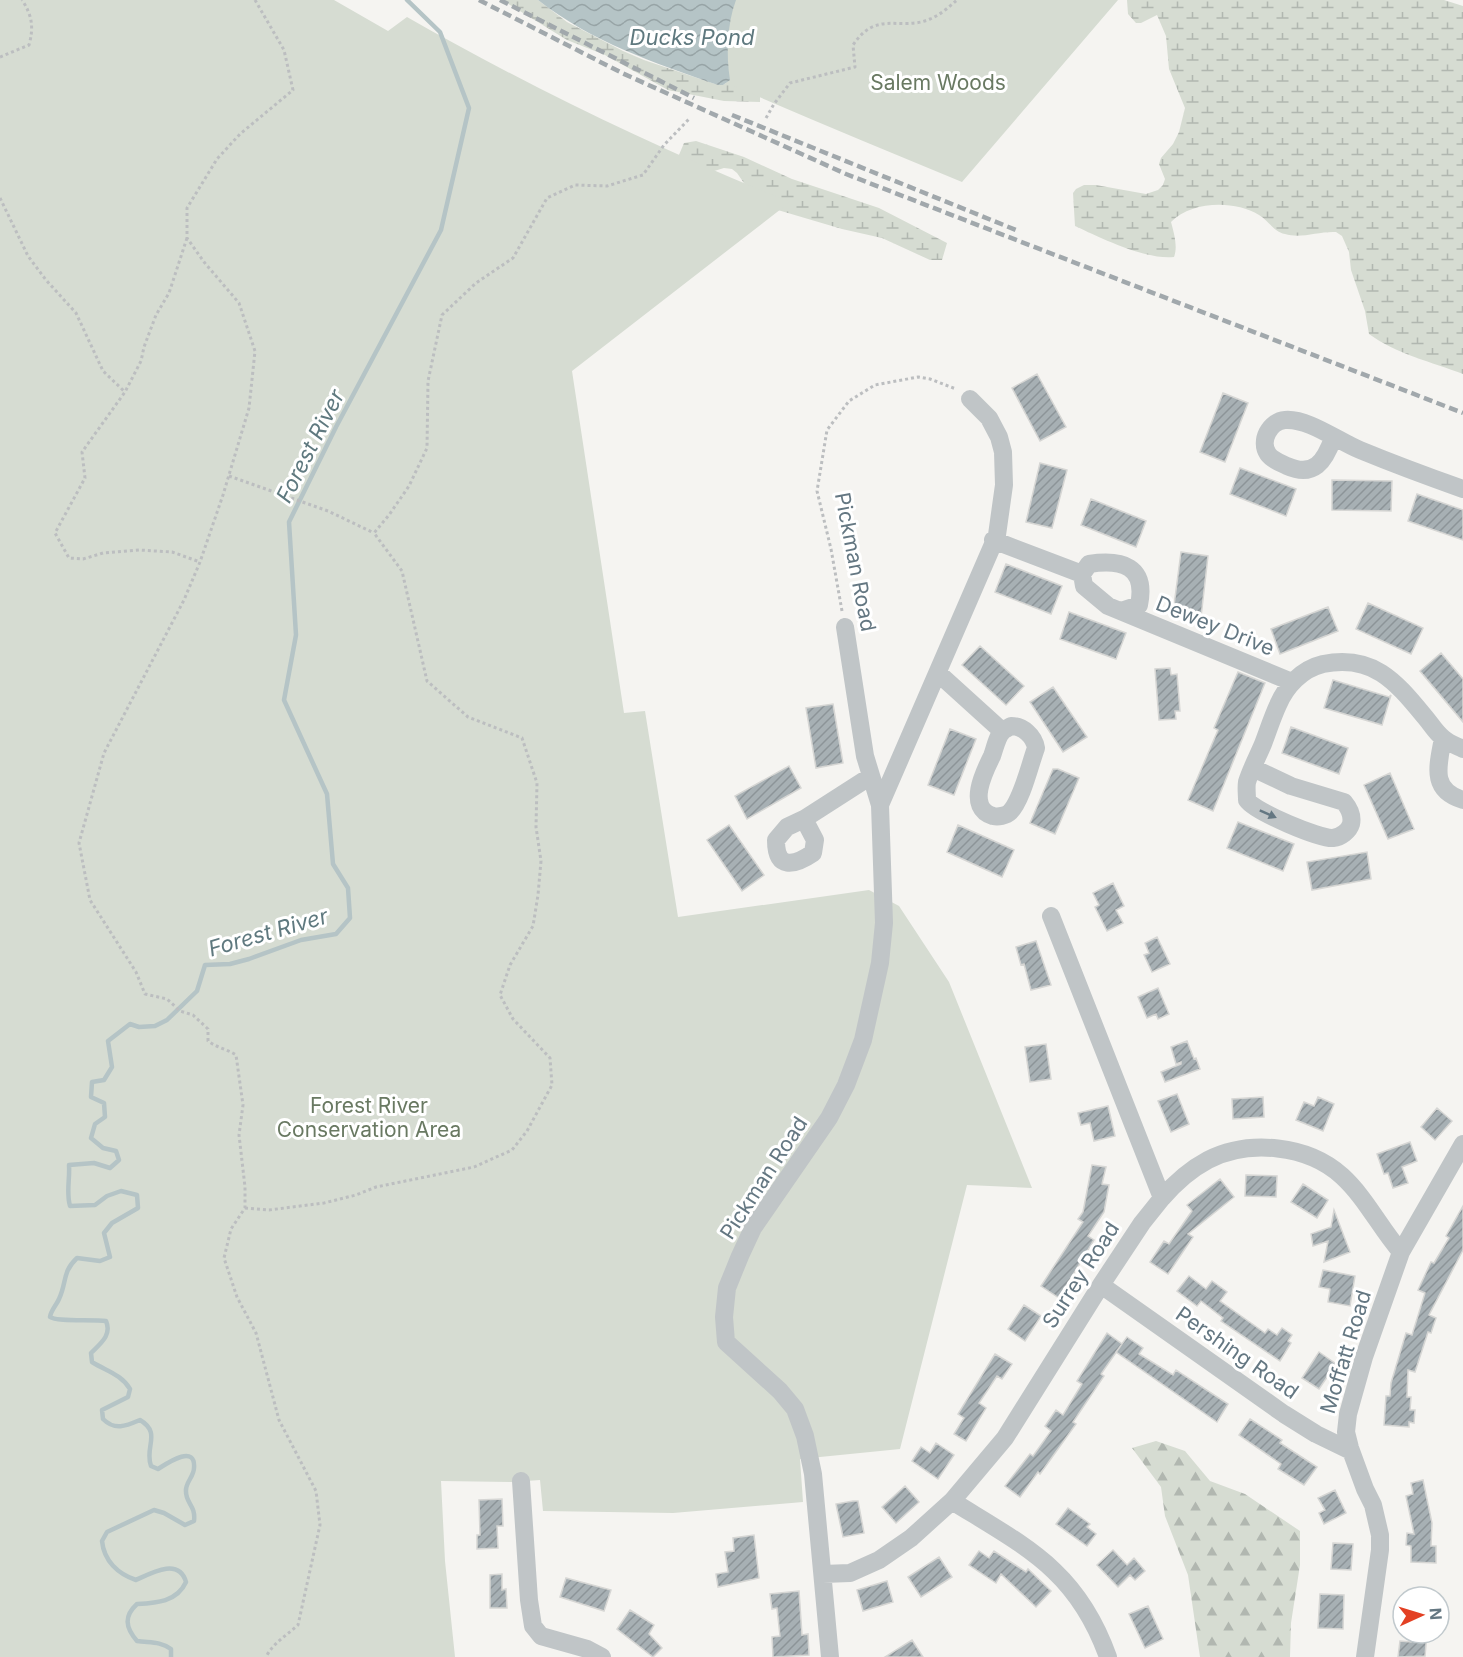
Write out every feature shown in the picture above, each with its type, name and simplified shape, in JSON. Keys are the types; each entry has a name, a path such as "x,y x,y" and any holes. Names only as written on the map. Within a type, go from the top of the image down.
{"street":[{"name":"Pickman Road","path":"880,805 996,535 1004,485 1003,452 999,437 989,418 970,399"},
{"path":"1333,438 1463,489"},
{"path":"993,540 1082,574"},
{"name":"Dewey Drive","path":"1121,611 1138,605 1142,591 1140,578 1130,567 1116,562 1089,564 1082,574 1084,586 1108,606 1292,682"},
{"name":"Pickman Road","path":"830,1657 813,1474 805,1436 795,1409 780,1391 726,1342 724,1317 727,1288 753,1228 829,1118 846,1085 863,1040 880,963 884,923 880,805 866,756 845,627"},
{"path":"1253,768 1291,786 1344,802 1352,818 1351,826 1342,835 1332,838 1294,826 1259,810 1247,800 1247,783 1281,697 1292,682 1319,665 1336,662 1368,665 1383,672 1395,682 1443,738 1463,749"},
{"path":"938,673 1002,731"},
{"path":"1011,726 1017,726 1030,735 1036,748 1011,811 998,816 984,812 980,806 978,794 983,775 1002,731 1011,726"},
{"path":"1443,738 1437,767 1441,787 1450,796 1463,800"},
{"path":"804,819 871,776"},
{"path":"1051,916 1162,1198"},
{"name":"Moffatt Road","path":"1365,1657 1380,1550 1380,1535 1373,1505 1350,1451 1346,1432 1348,1414 1364,1357 1401,1252 1463,1144"},
{"name":"Surrey Road","path":"823,1574 850,1573 879,1560 911,1538 952,1501 1005,1438 1142,1223 1185,1175 1209,1159 1234,1151 1258,1148 1301,1152 1321,1161 1357,1190 1401,1252"},
{"name":"Pershing Road","path":"1101,1285 1284,1414 1350,1451"},
{"path":"521,1481 529,1600 533,1626 541,1636 587,1649 602,1657"},
{"path":"952,1501 1038,1555 1065,1580 1087,1609 1108,1657"}],"path":[{"path":"0,57 29,45 32,20 22,0"},
{"path":"200,562 172,552 139,550 103,553 83,559 69,558 55,532 85,478 82,452 124,392 141,361 156,315 169,293 187,238 187,208 217,159 240,134 293,90 285,50 255,0"},
{"path":"766,118 790,83 855,67 853,45 860,34 871,27 928,20 957,0"},
{"path":"374,533 409,486 427,448 428,381 442,315 476,283 513,258 547,198 575,185 607,186 643,175 664,145 689,119"},
{"path":"0,198 28,256 76,313 103,371 124,392"},
{"path":"187,238 239,303 255,351 249,408 200,562 184,600 104,753 79,843 90,900 136,972 145,994 167,999 180,1011 194,1015 208,1029 208,1041 215,1047 228,1050 236,1055 243,1105 239,1135 245,1208 231,1228 224,1258 237,1297 256,1333 279,1420 316,1491 320,1525 298,1625 272,1646 266,1657"},
{"name":"Pickman Road","path":"845,627 831,549 817,491 827,430 849,401 875,385 891,381 918,377 930,379 957,389 970,399"},
{"path":"229,476 328,511 374,533 402,571 426,681 468,717 522,738 537,783 536,827 541,861 533,926 510,965 500,995 513,1019 550,1058 552,1085 527,1131 512,1150 474,1167 376,1187 356,1196 324,1203 269,1210 245,1208"}],"green space":[{"name":"Forest River Conservation Area","path":"0,0 334,0 388,31 407,17 595,116 692,161 790,202 572,371 624,713 645,711 678,917 869,890 899,906 949,982 1032,1188 967,1185 900,1449 800,1459 803,1502 673,1513 543,1511 540,1480 441,1481 445,1561 455,1657 0,1657"},
{"path":"502,0 538,0 567,22 623,51 718,85 723,85 730,80 760,94 760,102 724,101 668,90 605,55 567,40"},
{"name":"Salem Woods","path":"555,0 1118,0 962,182 706,73"},
{"path":"1127,0 1444,0 1463,6 1463,374 1402,352 1369,334 1365,311 1351,270 1349,252 1342,236 1336,232 1285,234 1277,231 1262,217 1249,210 1214,205 1190,210 1171,222 1176,249 1174,257 1162,257 1137,252 1075,226 1073,193 1084,185 1146,194 1158,190 1163,185 1165,179 1159,164 1179,132 1185,108 1169,69 1166,36 1157,15 1136,23 1128,14"},
{"path":"696,141 744,157 792,179 879,208 947,243 942,260 930,260 882,238 771,208 746,186 732,169 724,168 701,175 676,162 684,143"},
{"path":"1156,1441 1185,1451 1210,1481 1245,1494 1300,1531 1300,1565 1291,1623 1290,1657 1200,1657 1188,1575 1165,1516 1161,1487 1132,1448"}],"water":[{"name":"Ducks Pond","path":"538,0 736,0 728,40 730,80 723,85 718,85 624,50 580,28"}],"building":[{"path":"1037,374 1066,427 1040,441 1012,388"},
{"path":"1223,393 1248,403 1225,462 1200,452"},
{"path":"1040,463 1067,470 1052,528 1026,522"},
{"path":"1240,468 1296,489 1286,516 1230,494"},
{"path":"1332,480 1392,481 1391,511 1332,510"},
{"path":"1417,494 1463,510 1463,540 1408,521"},
{"path":"1091,499 1146,521 1136,547 1081,525"},
{"path":"1181,552 1208,556 1201,617 1173,613"},
{"path":"1006,564 1062,586 1051,614 995,592"},
{"path":"1368,603 1423,628 1411,654 1356,629"},
{"path":"1328,607 1338,631 1280,654 1271,629"},
{"path":"1069,612 1126,633 1116,659 1060,639"},
{"path":"980,646 1024,686 1006,705 962,665"},
{"path":"1441,653 1463,679 1463,722 1420,671"},
{"path":"1170,668 1171,675 1177,674 1180,711 1175,711 1176,719 1159,720 1155,669"},
{"path":"1238,672 1265,683 1213,811 1188,800 1218,730 1214,728"},
{"path":"1333,680 1389,697 1391,695 1382,725 1324,708"},
{"path":"1053,687 1087,737 1063,752 1030,702"},
{"path":"833,704 843,763 816,768 806,708"},
{"path":"1291,727 1348,748 1339,774 1282,753"},
{"path":"950,729 976,739 954,795 928,785"},
{"path":"789,766 801,788 747,819 735,796"},
{"path":"1053,769 1079,778 1055,834 1030,823"},
{"path":"1390,773 1414,829 1388,839 1364,785"},
{"path":"1238,822 1294,844 1283,871 1227,848"},
{"path":"729,825 764,875 742,891 707,840"},
{"path":"958,825 1014,850 1002,877 947,852"},
{"path":"1367,852 1371,879 1312,890 1307,862"},
{"path":"1113,883 1124,906 1116,910 1123,923 1107,931 1095,907 1099,905 1093,893"},
{"path":"1157,937 1170,964 1152,972 1144,955 1149,953 1145,943"},
{"path":"1036,941 1051,985 1031,990 1024,964 1021,965 1016,947"},
{"path":"1158,988 1169,1014 1158,1019 1156,1014 1147,1018 1138,997"},
{"path":"1187,1041 1200,1069 1165,1082 1161,1072 1181,1064 1181,1062 1176,1064 1171,1047"},
{"path":"1046,1044 1051,1079 1030,1082 1025,1047"},
{"path":"1177,1094 1189,1124 1171,1132 1158,1101"},
{"path":"1263,1097 1264,1117 1233,1119 1232,1099"},
{"path":"1318,1097 1334,1104 1323,1131 1296,1120 1304,1102 1314,1106"},
{"path":"1108,1106 1115,1136 1094,1141 1090,1123 1081,1125 1078,1113"},
{"path":"1437,1108 1452,1121 1435,1140 1421,1127"},
{"path":"1410,1142 1417,1161 1402,1167 1408,1183 1393,1188 1388,1173 1384,1174 1377,1154"},
{"path":"1092,1165 1106,1167 1102,1184 1109,1185 1104,1212 1088,1236 1094,1240 1059,1298 1041,1286 1083,1222 1078,1219 1083,1212"},
{"path":"1246,1175 1277,1176 1276,1197 1245,1196"},
{"path":"1220,1179 1234,1197 1188,1234 1193,1237 1168,1274 1150,1262 1164,1241 1169,1244 1192,1211 1187,1205"},
{"path":"1303,1184 1328,1200 1317,1218 1291,1202"},
{"path":"1463,1206 1463,1250 1429,1315 1436,1318 1431,1333 1428,1332 1415,1372 1408,1370 1407,1397 1411,1397 1410,1410 1415,1410 1414,1423 1409,1422 1409,1427 1384,1425 1386,1396 1390,1396 1391,1383 1406,1333 1412,1335 1425,1293 1418,1290 1431,1262 1434,1263 1449,1238 1446,1236"},
{"path":"1334,1210 1350,1252 1324,1262 1328,1241 1313,1246 1311,1234 1331,1227"},
{"path":"1323,1270 1355,1276 1350,1306 1328,1302 1330,1289 1319,1287"},
{"path":"1189,1276 1206,1289 1212,1281 1227,1292 1220,1301 1265,1333 1268,1329 1277,1335 1282,1328 1292,1335 1288,1341 1291,1343 1280,1361 1221,1321 1223,1318 1201,1301 1197,1306 1177,1291"},
{"path":"1024,1305 1041,1316 1025,1341 1008,1329"},
{"path":"1107,1333 1122,1344 1101,1374 1104,1376 1073,1422 1076,1424 1040,1474 1038,1472 1020,1497 1005,1486 1030,1454 1033,1456 1051,1431 1045,1426 1056,1410 1063,1415 1082,1384 1077,1381"},
{"path":"1127,1337 1143,1348 1139,1354 1173,1375 1176,1370 1228,1404 1217,1422 1116,1352"},
{"path":"1319,1352 1336,1364 1319,1389 1302,1378"},
{"path":"995,1354 1012,1364 1002,1379 997,1376 979,1403 986,1408 966,1441 954,1434 964,1418 958,1414"},
{"path":"1250,1419 1282,1440 1280,1443 1317,1467 1304,1485 1278,1469 1281,1464 1239,1435"},
{"path":"936,1443 954,1455 938,1479 912,1461 921,1447 930,1453"},
{"path":"1423,1480 1432,1523 1431,1546 1436,1546 1436,1563 1411,1562 1411,1546 1406,1545 1407,1533 1414,1534 1406,1496 1413,1494 1411,1483"},
{"path":"905,1486 919,1502 896,1523 882,1507"},
{"path":"1335,1490 1346,1513 1324,1524 1319,1513 1325,1510 1318,1498"},
{"path":"502,1499 503,1526 497,1526 498,1548 477,1549 477,1535 480,1535 479,1500"},
{"path":"858,1501 864,1533 843,1537 836,1504"},
{"path":"1068,1508 1090,1524 1087,1527 1096,1534 1087,1546 1056,1524"},
{"path":"754,1535 759,1578 718,1587 716,1574 728,1572 725,1552 734,1551 733,1538"},
{"path":"1333,1543 1353,1544 1351,1570 1331,1569"},
{"path":"1113,1550 1127,1565 1134,1558 1145,1571 1135,1580 1130,1575 1118,1587 1097,1565"},
{"path":"979,1551 989,1558 994,1551 1026,1572 1028,1569 1051,1591 1036,1607 1001,1574 996,1583 969,1565"},
{"path":"939,1557 952,1577 921,1597 908,1577"},
{"path":"502,1574 502,1590 506,1589 507,1608 490,1608 490,1575"},
{"path":"566,1578 611,1590 604,1611 560,1597"},
{"path":"887,1581 893,1602 863,1611 857,1590"},
{"path":"799,1591 802,1635 808,1634 809,1655 773,1657 772,1637 780,1636 777,1608 772,1609 770,1594"},
{"path":"1320,1594 1344,1595 1343,1629 1318,1628"},
{"path":"1148,1606 1163,1639 1145,1648 1129,1614"},
{"path":"630,1610 654,1625 649,1634 662,1648 653,1657 617,1629"},
{"path":"912,1640 923,1657 885,1657"},
{"path":"1400,1645 1426,1645 1425,1656 1398,1657"}],"waterway":[{"name":"Forest River","path":"171,1657 171,1649 167,1646 137,1641 128,1626 128,1617 137,1604 158,1602 177,1594 186,1582 182,1574 177,1570 164,1569 136,1580 113,1566 106,1555 102,1541 107,1532 154,1510 185,1525 194,1521 193,1511 186,1494 187,1484 194,1471 193,1461 186,1456 173,1460 158,1469 151,1466 149,1459 151,1435 147,1425 140,1420 116,1426 103,1419 102,1410 128,1397 130,1389 118,1376 92,1362 91,1353 107,1335 106,1321 50,1317 72,1263 77,1258 100,1261 110,1257 104,1233 112,1223 138,1208 137,1195 121,1191 107,1196 95,1205 70,1206 69,1165 94,1163 110,1168 119,1160 116,1151 103,1148 91,1138 95,1124 105,1117 104,1103 91,1097 92,1082 104,1080 112,1067 108,1041 130,1024 139,1027 155,1026 167,1020 197,991 205,965 230,964 301,940 336,934 350,918 348,888 333,864 327,794 284,700 296,635 289,522 336,427 441,230 469,108 440,32 407,0"}],"railway":[{"path":"479,0 622,73 846,174 1463,413"},
{"path":"500,0 694,98"},
{"path":"732,115 1016,230"}]}
